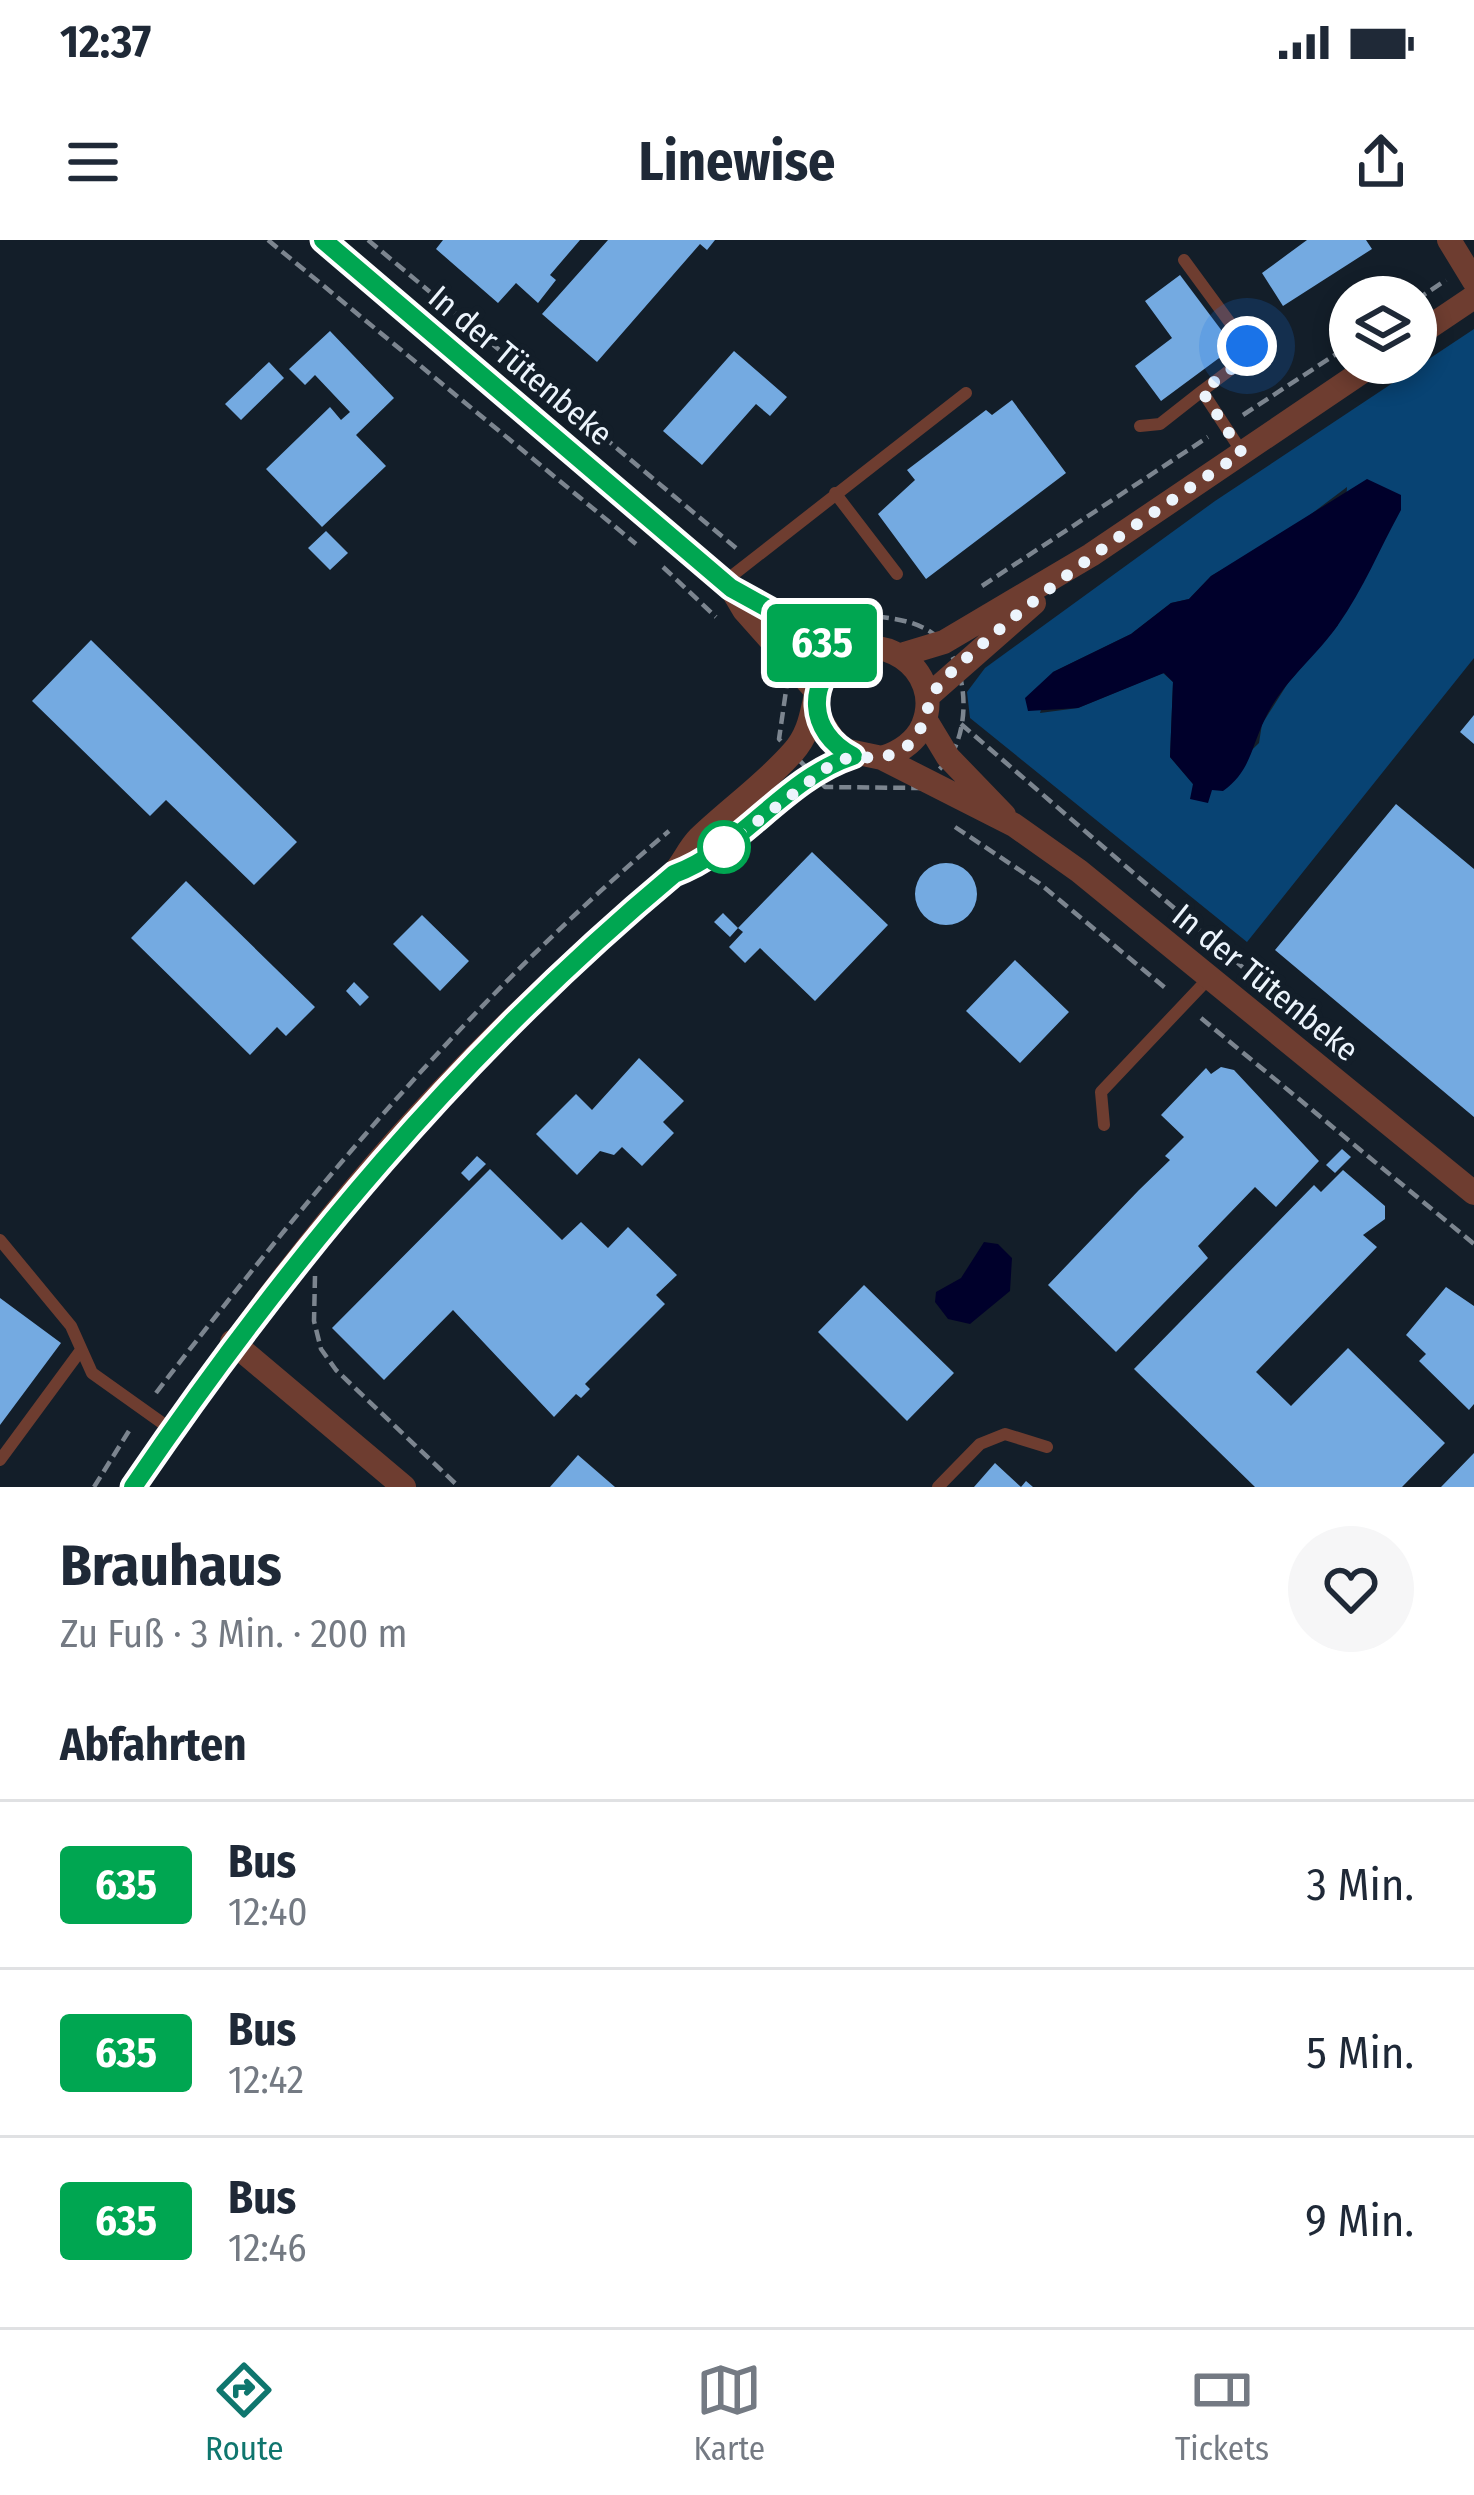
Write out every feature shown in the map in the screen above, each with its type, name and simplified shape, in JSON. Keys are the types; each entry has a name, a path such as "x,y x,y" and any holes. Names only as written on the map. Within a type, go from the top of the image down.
{"street":[{"path":"1449,240 1474,281"},
{"name":"In der Tütenbeke","path":"330,242 728,585 813,638 847,652"},
{"path":"1437,322 1474,296"},
{"path":"674,874 705,862 813,775 853,756 882,758 909,745 926,708 958,666 1091,555 1345,384"},
{"path":"901,655 1091,555"},
{"name":"In der Tütenbeke","path":"728,585 744,610 794,663 816,702"},
{"path":"134,1487 232,1342 458,1074 674,874 694,842 792,754 826,670 847,652 874,647 901,655 921,675 926,708"},
{"path":"816,702 829,739 853,756"},
{"name":"In der Tütenbeke","path":"926,708 948,757 1014,825"},
{"name":"In der Tütenbeke","path":"882,758 1014,825 1079,871 1474,1193"},
{"path":"232,1342 404,1487"}],"lane":[{"path":"1140,426 1160,424 1242,361 1247,346 1184,260"},
{"path":"1202,391 1242,453"},
{"path":"728,585 750,560 966,393"},
{"path":"835,493 897,574"},
{"path":"1104,1126 1101,1092 1209,978"},
{"path":"0,1240 71,1326 92,1373 172,1430"},
{"path":"0,1460 81,1350"},
{"path":"938,1487 980,1444 1006,1434 1047,1448"}],"path":[{"path":"268,240 638,546"},
{"path":"368,240 750,560"},
{"path":"977,590 1329,359"},
{"path":"656,561 721,622"},
{"path":"860,615 892,617 934,635 958,666 961,724 948,757 920,788 825,787 779,739 786,718 783,691 794,663 829,625 860,615"},
{"path":"934,635 942,615"},
{"path":"961,724 1253,976"},
{"path":"970,836 1039,883 1474,1244"},
{"path":"272,1242 317,1278 314,1321 321,1349 336,1370 459,1487"}],"shaded area":[{"path":"1474,329 1474,658 1247,942 970,718 967,692 985,668 1215,501 1391,384 1437,384 1437,354","holes":["1347,487 1338,625 1288,683 1262,724 1259,743 1212,789 1193,784 1170,757 1173,682 1163,673 1078,708 1040,713 1053,672 1131,634 1171,603 1189,599 1211,576 1282,536"]},
{"path":"1367,479 1401,495 1401,510 1347,612 1271,707 1244,768 1223,791 1212,790 1208,803 1190,799 1193,784 1170,757 1173,682 1164,673 1078,708 1028,711 1025,698 1053,672 1131,634 1171,603 1189,599 1211,576"},
{"path":"984,1242 998,1244 1012,1258 1010,1291 970,1324 948,1319 935,1302 936,1292 961,1278"}],"building":[{"path":"443,240 580,240 550,275 556,280 538,303 516,283 498,303 436,249"},
{"path":"608,240 715,240 707,250 700,244 597,362 542,314"},
{"path":"1307,240 1366,240 1372,249 1283,306 1262,273"},
{"path":"1180,275 1234,347 1161,401 1135,366 1172,338 1145,301"},
{"path":"330,331 394,398 356,435 386,466 322,527 266,469 330,407 341,420 350,412 315,375 305,385 289,369"},
{"path":"734,351 787,397 770,416 756,404 702,465 663,431"},
{"path":"269,362 284,378 241,420 225,404"},
{"path":"1012,400 1066,473 926,579 878,514 915,480 907,470 986,410 992,415"},
{"path":"326,531 348,553 330,570 308,548"},
{"path":"91,640 297,842 254,885 166,800 150,816 32,701"},
{"path":"1474,715 1474,744 1460,732"},
{"path":"1396,804 1474,869 1474,1117 1275,950"},
{"path":"812,852 888,925 815,1001 760,948 745,963 729,947 743,932 738,928"},
{"path":"946,863 968,872 977,894 968,916 946,925 924,916 915,894 924,872"},
{"path":"186,881 315,1007 286,1036 277,1027 250,1055 131,938"},
{"path":"723,913 738,928 730,937 714,922"},
{"path":"422,915 469,961 440,991 393,944"},
{"path":"1015,960 1069,1012 1020,1063 966,1011"},
{"path":"354,982 369,997 360,1006 346,991"},
{"path":"639,1058 684,1101 663,1122 674,1133 642,1166 622,1147 614,1155 600,1151 577,1175 536,1134 576,1094 592,1110"},
{"path":"1221,1067 1234,1070 1319,1161 1276,1207 1255,1187 1198,1246 1208,1258 1116,1352 1048,1285 1170,1160 1165,1156 1184,1137 1161,1115 1206,1068 1211,1074"},
{"path":"1342,1149 1351,1157 1335,1173 1326,1165"},
{"path":"477,1156 486,1164 469,1181 461,1173"},
{"path":"490,1169 562,1240 581,1222 608,1248 628,1227 677,1275 656,1295 665,1304 585,1384 590,1389 581,1398 576,1394 554,1417 453,1310 384,1380 332,1328"},
{"path":"1343,1170 1385,1206 1385,1219 1363,1235 1377,1247 1256,1372 1291,1406 1348,1348 1445,1443 1402,1487 1255,1487 1134,1369 1314,1185 1321,1192"},
{"path":"864,1285 954,1373 907,1421 818,1332"},
{"path":"1446,1287 1474,1306 1474,1404 1469,1410 1419,1361 1426,1354 1406,1335"},
{"path":"0,1298 61,1343 0,1425"},
{"path":"1474,1453 1474,1487 1441,1487"},
{"path":"578,1455 615,1487 550,1487"},
{"path":"995,1463 1021,1487 974,1487"}],"bus line":[{"name":"635","path":"133,1487 232,1342 458,1074 567,968 674,874 705,862 813,775 853,756 839,749 821,727 815,698 826,670 847,652 826,646 755,598 731,588 323,240"}],"route":[{"path":"724,847 836,761 853,756 882,758 909,745 925,719 927,698 958,666 1091,555 1242,453 1202,391 1242,361 1247,346"}]}
